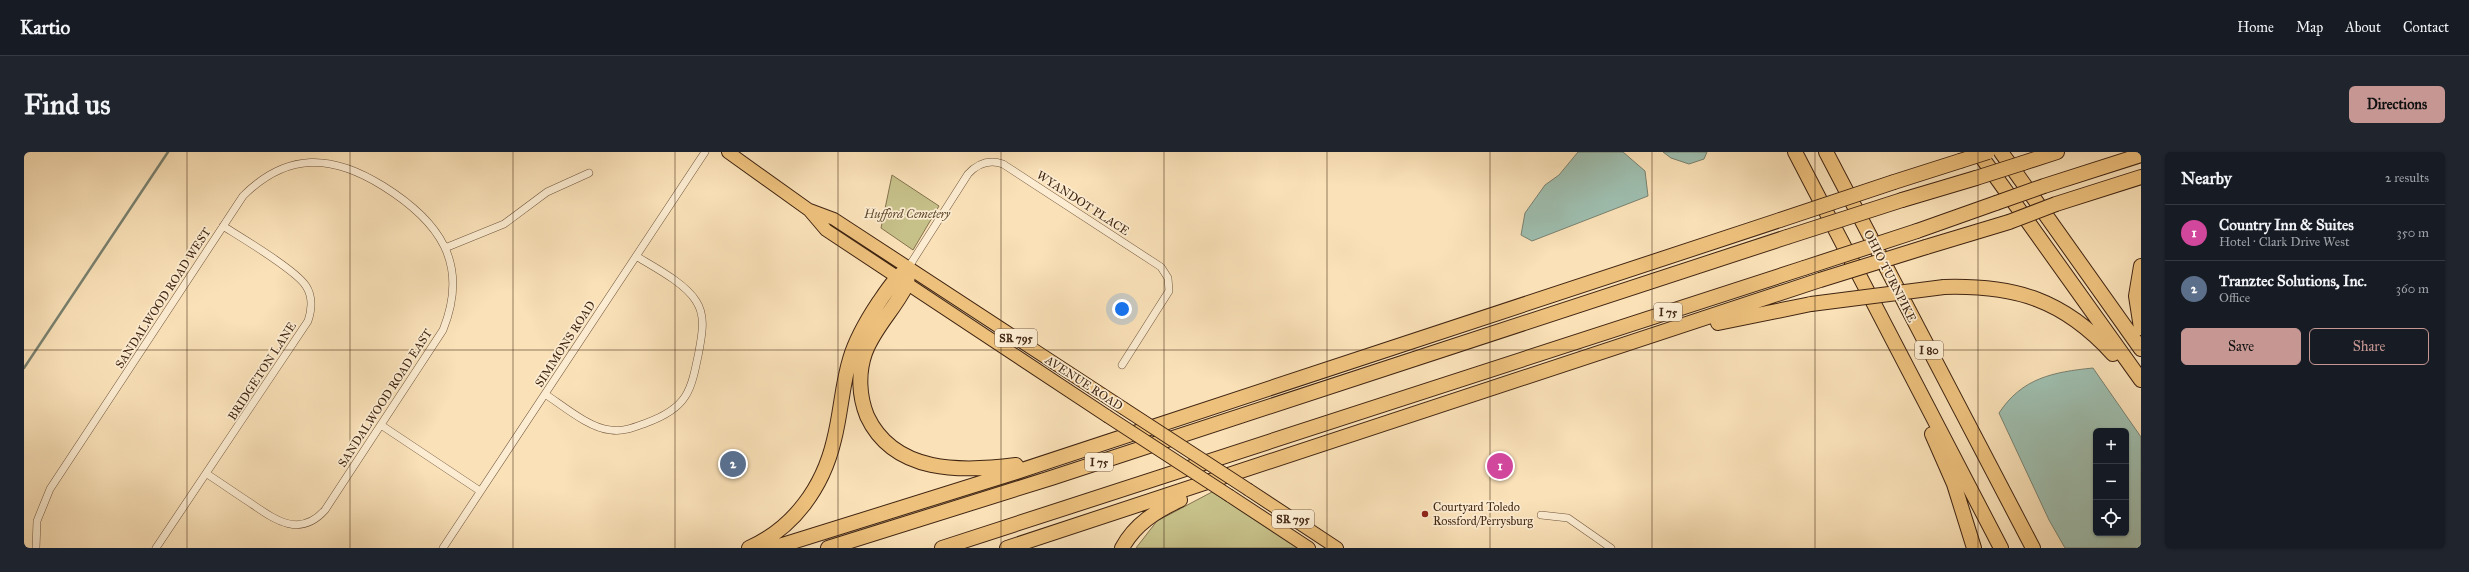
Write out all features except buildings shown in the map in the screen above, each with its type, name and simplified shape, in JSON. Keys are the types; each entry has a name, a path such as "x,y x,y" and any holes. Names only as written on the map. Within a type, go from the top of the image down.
{"highway":[{"name":"I 80","path":"1796,152 2001,548"},
{"name":"OHIO TURNPIKE","path":"1826,152 1929,352 2033,548"},
{"path":"1978,152 2141,380"},
{"path":"773,548 1054,458 1988,152"},
{"path":"2001,152 2141,349"},
{"name":"I 75","path":"828,548 1174,438 1787,237 2057,152"},
{"name":"I 75","path":"942,548 1917,231 2044,186 2141,155"},
{"path":"1007,548 1264,465 1820,280 2009,222 2056,204 2141,177"},
{"path":"2141,266 2136,296 2141,328"},
{"path":"908,268 874,333 862,366 862,400 876,432 902,455 935,466 993,468 1054,458"},
{"path":"749,548 782,528 806,503 816,488 824,473 834,440 846,376 856,343 901,282"},
{"path":"1864,284 1954,484 1974,548"},
{"path":"1690,324 1708,326 1811,304 1944,287 2003,289 2025,294 2058,308 2082,324 2100,339 2141,389"},
{"path":"1929,352 2041,548"},
{"path":"1122,548 1141,523 1165,506 1264,465"}],"main road":[{"name":"AVENUE ROAD","path":"728,152 809,210 826,230 901,282 1309,548"},
{"name":"AVENUE ROAD","path":"809,210 834,219 1337,548"}],"street":[{"name":"SIMMONS ROAD","path":"443,548 705,152"},
{"name":"SANDALWOOD ROAD WEST","path":"36,548 37,521 50,489 251,187 270,172 292,163 315,160 339,163 356,170 381,185"},
{"name":"WYANDOT PLACE","path":"908,268 968,174 974,168 985,163 1003,164 1161,267 1166,273 1169,291 1122,365"},
{"path":"445,248 504,224 547,192 589,173"},
{"name":"SANDALWOOD ROAD EAST","path":"207,474 277,520 294,525 306,523 316,518 325,510 434,346 447,319 452,285 445,248 435,230 420,212 381,185"},
{"name":"BRIDGETON LANE","path":"156,548 207,474 308,321 311,309 309,291 298,276 224,226"},
{"path":"545,394 595,426 613,431 631,428 662,417 676,409 685,399 693,381 702,338 703,321 700,308 690,292 636,256"},
{"path":"381,425 480,491"},
{"path":"1541,514 1568,518 1611,548"}],"green space":[{"name":"Hufford Cemetery","path":"892,175 939,206 913,250 881,228"},
{"path":"1212,492 1301,548 1136,548 1157,521"}],"shaded area":[{"path":"1578,152 1623,152 1645,171 1648,196 1532,241 1521,235 1525,213 1545,185 1559,175"},
{"path":"1663,152 1707,152 1704,159 1689,164 1671,158"},
{"path":"2093,368 2141,437 2141,548 2065,548 2049,520 1999,413 2008,401 2028,384 2065,372"}],"waterway":[{"path":"24,368 168,152"}],"place":[{"name":"Tranztec Solutions, Inc.","path":"733,464"},
{"name":"Country Inn & Suites","path":"1500,466"},
{"name":"Courtyard Toledo Rossford/Perrysburg","path":"1425,514"}]}
